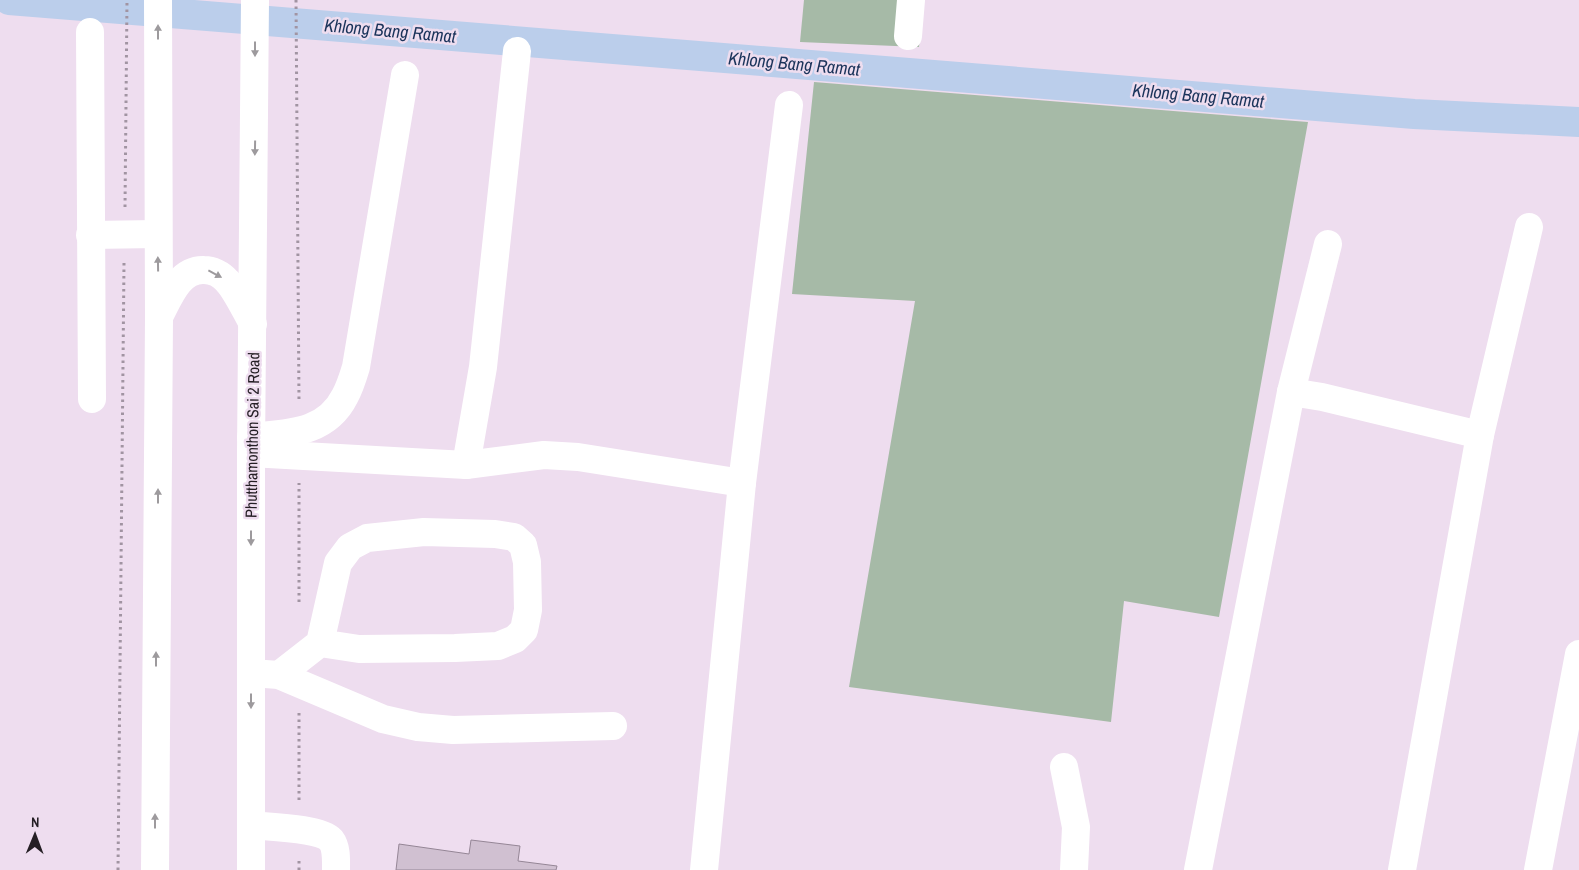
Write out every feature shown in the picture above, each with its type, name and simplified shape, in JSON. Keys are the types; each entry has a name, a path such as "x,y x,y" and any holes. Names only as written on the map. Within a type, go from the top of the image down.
{"street":[{"path":"155,870 159,318 158,0"},
{"name":"Phutthamonthon Sai 2 Road","path":"251,870 251,445 255,0"},
{"path":"908,36 911,0"},
{"path":"90,32 92,399"},
{"path":"466,466 483,368 518,52"},
{"path":"251,445 310,429 329,416 345,397 356,367 405,75"},
{"path":"704,870 742,482 789,105"},
{"path":"1402,870 1480,435 1529,227"},
{"path":"90,235 158,234"},
{"path":"1198,870 1291,392 1328,244"},
{"path":"159,318 182,277 195,269 212,270 228,281 253,324"},
{"path":"1291,392 1322,397 1480,435"},
{"path":"251,445 466,466 544,455 587,458 742,482"},
{"path":"279,675 320,643 338,564 350,547 367,538 424,532 495,534 514,537 523,545 526,562 528,610 524,630 515,640 498,646 455,648 359,648 320,643"},
{"path":"1538,870 1579,654"},
{"path":"251,673 279,675 383,720 418,727 453,730 613,726"},
{"path":"1064,767 1076,827 1074,870"},
{"path":"251,825 313,831 330,838 335,848 336,870"}],"path":[{"path":"118,870 126,0"},
{"path":"296,0 297,87"}],"green space":[{"path":"804,0 923,0 919,47 800,42"},
{"path":"814,82 1308,122 1219,617 1124,601 1111,722 849,687 915,301 792,294"}],"building":[{"path":"471,840 520,846 518,861 557,866 556,870 396,870 399,844 469,854"}],"waterway":[{"name":"Khlong Bang Ramat","path":"9,0 1414,114 1579,122"}]}
